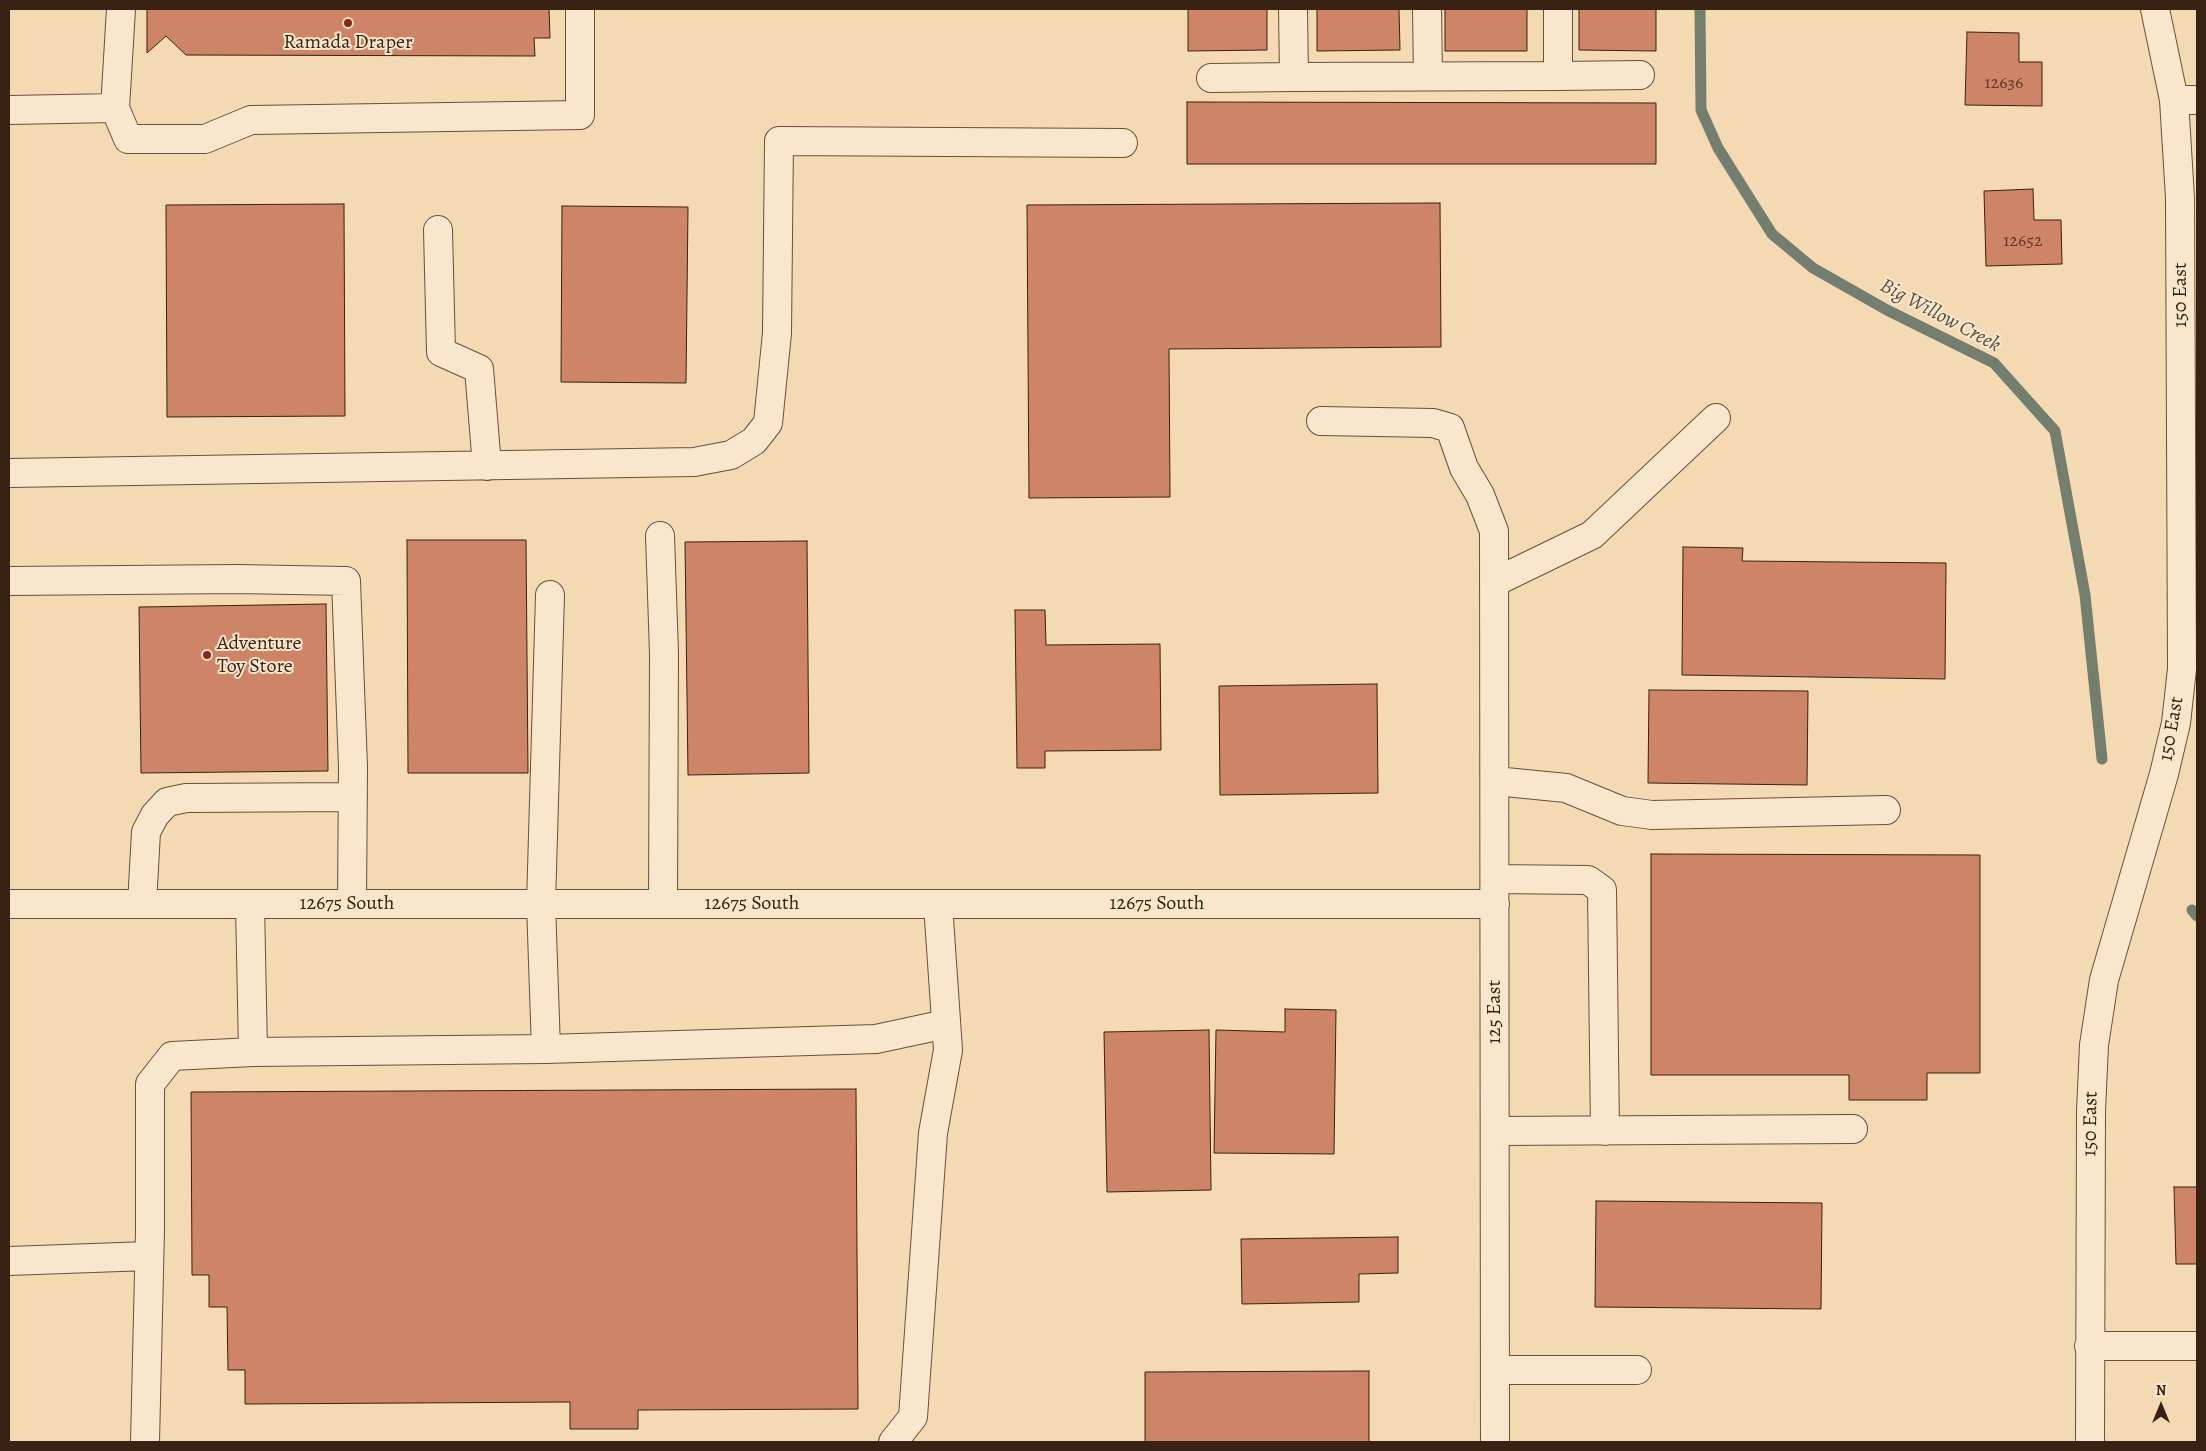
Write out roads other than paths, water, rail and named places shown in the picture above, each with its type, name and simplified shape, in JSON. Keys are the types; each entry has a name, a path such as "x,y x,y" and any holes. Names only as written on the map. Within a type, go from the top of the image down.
{"street":[{"path":"121,9 115,108 128,139 205,139 251,120 580,115 580,9"},
{"path":"1293,9 1294,77"},
{"path":"1427,9 1428,76"},
{"path":"1558,9 1558,76"},
{"name":"150 East","path":"2090,1442 2091,1111 2094,1045 2104,980 2164,774 2176,723 2190,592 2180,198 2186,100 2155,9"},
{"path":"1211,78 1640,75"},
{"path":"9,110 115,108"},
{"path":"9,473 694,462 731,455 754,441 768,423 777,333 779,141 1122,143"},
{"path":"438,230 442,352 479,369 487,466"},
{"path":"1495,582 1592,535 1716,418"},
{"name":"125 East","path":"1321,421 1433,423 1450,428 1464,468 1480,495 1494,531 1495,1442"},
{"path":"660,536 664,653 663,904"},
{"path":"9,580 236,579 346,581 353,797 352,904"},
{"path":"546,1049 541,904 550,595"},
{"path":"1495,781 1566,788 1622,811 1652,815 1886,810"},
{"path":"142,904 146,832 155,815 167,802 186,798 353,797"},
{"name":"12675 South","path":"9,904 938,904 1495,892 1588,880 1602,890 1604,1131"},
{"path":"250,904 253,1052"},
{"path":"893,1442 913,1417 933,1133 948,1050 938,904"},
{"path":"145,1442 150,1084 172,1056 253,1052 546,1049 876,1039 946,1024"},
{"path":"1495,1131 1853,1129"},
{"path":"9,1262 148,1256"},
{"path":"2089,1346 2197,1346"},
{"path":"1495,1370 1637,1370"}],"waterway":[{"name":"Big Willow Creek","path":"1700,9 1701,110 1718,148 1772,234 1813,268 1887,310 1994,363 2055,431 2085,595 2102,759"},
{"name":"Big Willow Creek","path":"2192,910 2197,916"}],"place":[{"name":"Ramada Draper","path":"348,23"},
{"name":"Adventure Toy Store","path":"207,655"}]}
